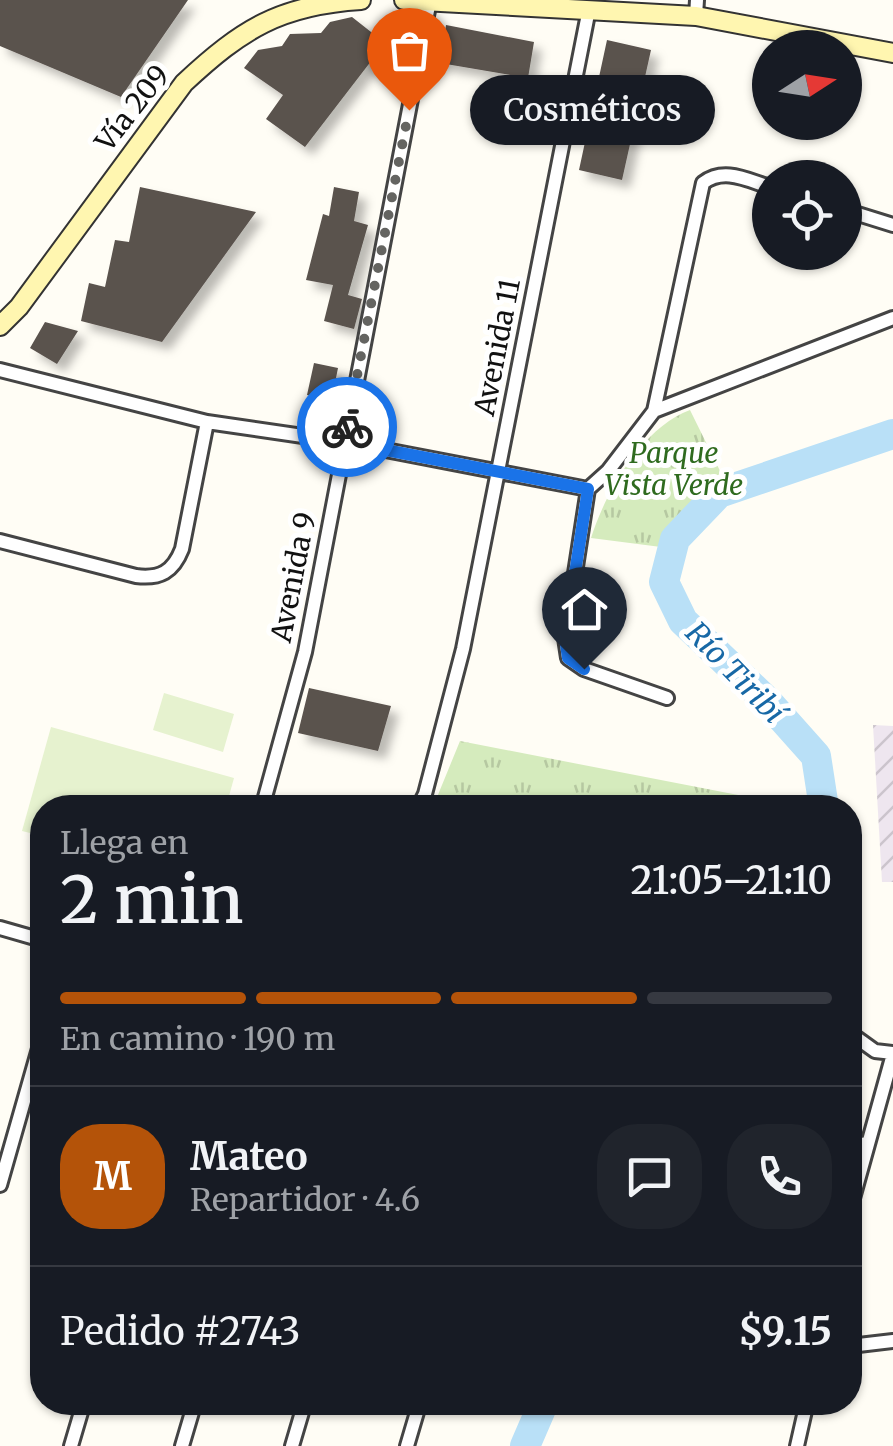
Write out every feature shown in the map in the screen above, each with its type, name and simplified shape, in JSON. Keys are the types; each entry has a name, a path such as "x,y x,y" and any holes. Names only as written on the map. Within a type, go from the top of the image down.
{"main road":[{"name":"Vía 209","path":"0,326 19,306 184,83 217,52 285,12 362,0"},
{"path":"404,0 589,9 697,8 893,53"}],"street":[{"name":"Avenida 9","path":"266,795 306,652 430,0"},
{"name":"Avenida 11","path":"424,795 462,650 589,9"},
{"path":"668,698 584,669 568,658 565,638 588,489 608,471 654,411 703,183 713,175 727,174 752,182"},
{"path":"862,215 893,225"},
{"path":"654,411 893,318"},
{"path":"0,370 207,422 344,442 588,489"},
{"path":"0,541 136,576 152,578 164,574 178,561 182,549 207,422"},
{"path":"0,928 30,937"},
{"path":"862,1042 875,1051 893,1054 862,1163"},
{"path":"0,1185 30,1080"},
{"path":"862,1144 867,1144"},
{"path":"862,1345 893,1342"},
{"path":"71,1446 80,1415"},
{"path":"182,1446 191,1415"},
{"path":"292,1446 301,1415"},
{"path":"408,1446 416,1415"},
{"path":"797,1446 804,1415"}],"shaded area":[{"path":"873,725 893,726 893,882 882,882"}],"green space":[{"name":"Parque Vista Verde","path":"690,410 724,479 686,509 661,547 591,538 628,463 656,431"},
{"path":"164,693 234,714 223,752 153,730"},
{"path":"51,727 234,778 229,795 32,795"},
{"path":"460,741 738,795 438,795"},
{"path":"30,802 30,833 22,831"}],"building":[{"path":"0,0 188,0 121,97 0,46"},
{"path":"352,17 385,43 305,147 266,119 283,95 244,68 258,50 282,46 290,34 321,33 330,22"},
{"path":"446,25 534,42 528,78 440,63"},
{"path":"607,40 651,50 622,180 579,170"},
{"path":"140,187 256,212 162,342 81,321 89,283 105,287 115,240 129,242"},
{"path":"334,187 359,192 354,221 368,225 348,295 362,299 354,329 324,321 333,285 306,280 323,214 329,216"},
{"path":"45,322 78,331 57,364 30,348"},
{"path":"314,363 338,368 336,378 341,379 337,401 307,395"},
{"path":"309,688 391,706 378,751 298,733"}],"waterway":[{"name":"Río Tiribí","path":"822,795 816,756 767,701 683,621 664,582 675,539 719,493 893,434"},
{"name":"Río Tiribí","path":"525,1446 538,1415"}],"way so far":[{"path":"347,427 409,110"}],"place":[{"name":"Cosméticos","path":"409,110"}],"route":[{"path":"347,427 344,442 588,489 565,638 568,658 584,669"}]}
